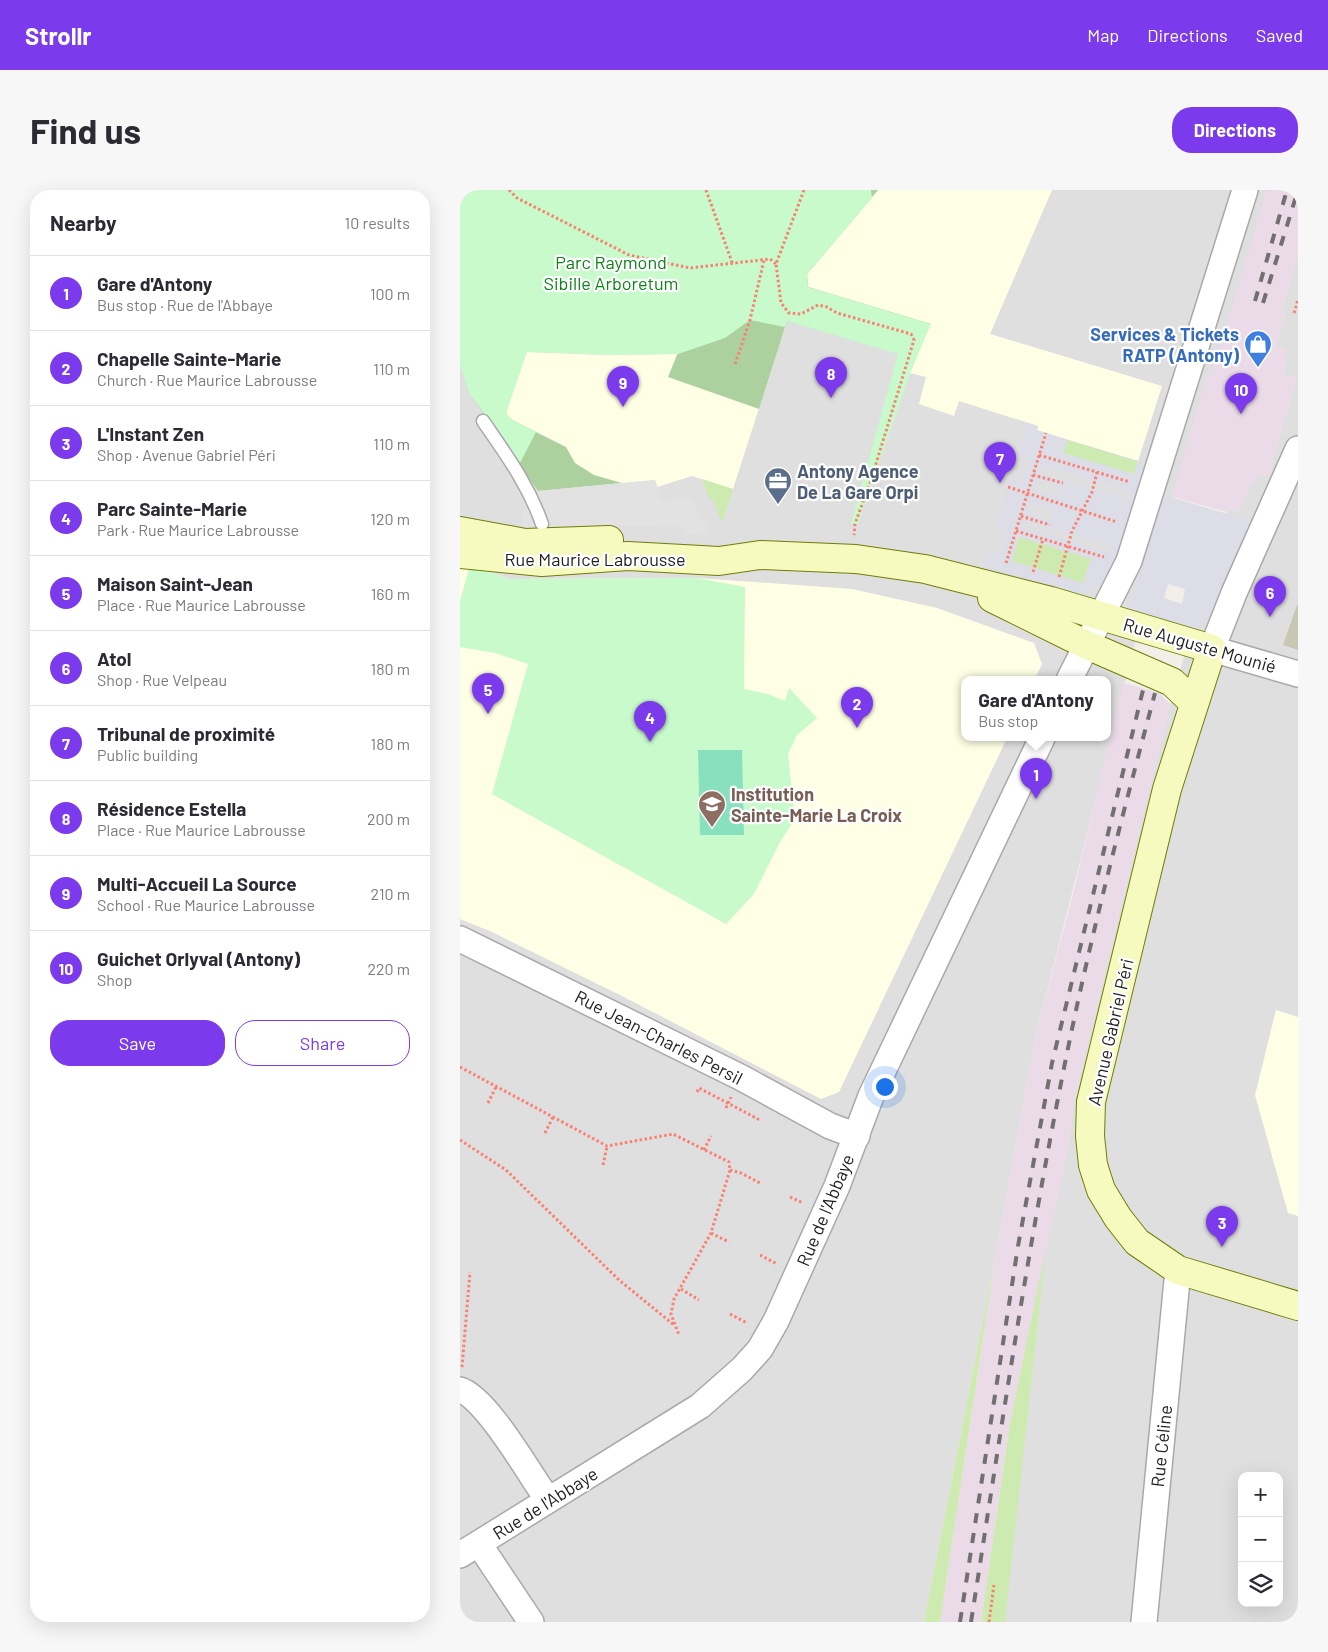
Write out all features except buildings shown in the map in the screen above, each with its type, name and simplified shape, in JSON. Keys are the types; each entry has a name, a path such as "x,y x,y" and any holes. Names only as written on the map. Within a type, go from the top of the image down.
{"main road":[{"name":"Rue Maurice Labrousse","path":"460,531 525,543 626,539 702,543 760,555 856,559 924,569 1102,616"},
{"name":"Rue Maurice Labrousse","path":"460,554 542,562 628,556 719,561 760,555"},
{"name":"Rue Maurice Labrousse","path":"943,574 1087,645"},
{"name":"Rue Auguste Mounié","path":"1102,616 1212,649"},
{"path":"1087,645 1172,682 1194,703"},
{"name":"Avenue Gabriel Péri","path":"1212,649 1167,790 1091,1102 1090,1135 1093,1165 1101,1190 1118,1218 1137,1242 1178,1270 1298,1306"}],"street":[{"path":"1071,676 1129,562 1245,190"},
{"path":"1212,649 1234,593 1298,448"},
{"name":"Rue Auguste Mounié","path":"1212,649 1298,674"},
{"name":"Rue de l'Abbaye","path":"469,1550 700,1406 723,1388 760,1349 784,1303 837,1186 871,1096 1041,741"},
{"name":"Rue Jean-Charles Persil","path":"460,938 740,1077 830,1126 857,1136"},
{"name":"Rue Céline","path":"1144,1622 1178,1270"},
{"path":"460,1390 468,1392 484,1407 548,1500"},
{"path":"469,1550 531,1622"}],"lane":[{"path":"483,421 519,473 532,496 542,524"}],"path":[{"path":"509,190 517,198 629,256 690,268 734,265 770,259 776,264"},
{"path":"706,190 734,265"},
{"path":"804,190 776,264 781,303 789,313 801,314 818,305 827,307 837,313 911,334 914,340 872,480 853,531 856,559"},
{"path":"735,364 750,320 764,260"},
{"path":"1294,313 1298,299"},
{"path":"1004,571 1046,434"},
{"path":"1040,456 1138,484"},
{"path":"1058,582 1068,546 1082,510 1092,492 1097,472"},
{"path":"1034,475 1063,484"},
{"path":"1008,487 1125,524"},
{"path":"1021,516 1050,525"},
{"path":"1016,531 1105,557"},
{"path":"1032,574 1043,539"},
{"path":"460,1067 607,1146 673,1134 729,1162 730,1170 711,1232 674,1299 671,1314 679,1335"},
{"path":"488,1103 496,1087"},
{"path":"697,1092 699,1088 758,1118 756,1122"},
{"path":"726,1108 732,1097"},
{"path":"545,1133 553,1117"},
{"path":"704,1150 711,1136"},
{"path":"460,1140 506,1170 559,1219 619,1280 674,1324"},
{"path":"603,1165 607,1146"},
{"path":"730,1170 741,1173 760,1183"},
{"path":"790,1197 806,1205"},
{"path":"711,1232 729,1242"},
{"path":"760,1255 780,1265"},
{"path":"460,1390 470,1272"},
{"path":"680,1289 699,1300"},
{"path":"730,1314 748,1323"},
{"path":"989,1622 994,1586"}],"shaded area":[{"path":"460,190 1267,190 1236,299 1212,374 1206,384 1172,497 1111,738 1111,676 961,676 961,741 1110,741 1036,1035 995,1259 924,1622 460,1622"},
{"path":"878,190 1052,190 990,334 1162,386 1138,461 1037,430 1038,426 959,401 954,416 919,404 926,377 910,373 930,324 808,287 807,274"},
{"path":"1267,190 1298,190 1298,255 1281,312 1285,314 1276,346 1285,349 1284,375 1296,379 1268,476 1257,474 1236,515 1237,510 1228,508 1227,512 1172,497 1208,373 1212,374"},
{"path":"1298,255 1298,1622 1003,1622 1046,1248 1068,1145 1075,1094 1170,704 1228,508 1237,510 1237,513 1257,474 1268,476 1296,379 1284,375 1285,362 1276,346 1285,314 1281,312"},
{"path":"785,327 733,489 692,476 657,487 655,480 538,491 487,418 527,352 608,355 678,354"},
{"path":"1028,423 1038,426 1037,430 1075,442 1068,440 1063,453 1134,474 1138,462 1148,465 1116,568 1106,580 1090,590 1081,593 1061,593 982,570 988,550 1001,553 1008,531 995,527","holes":["1018,456 1029,460 1022,483 1011,479","1040,465 1131,492 1129,500 1038,473","1038,479 1060,486 1057,496 1035,490","1031,504 1053,511 1050,521 1028,514","1023,520 1113,546 1111,553 1021,527","1019,537 1091,559 1083,583 1012,561"]},
{"path":"655,480 662,500 683,497 692,500 711,535 686,533 685,527 628,526 520,533 525,501 538,491"},
{"path":"1163,495 1255,522 1211,614 1201,628 1191,629 1135,613 1130,607","holes":["1168,584 1185,589 1182,604 1164,598"]},
{"name":"Institution Sainte-Marie La Croix","path":"460,564 470,565 509,579 697,578 852,589 937,608 1034,643 1042,664 1036,676 961,676 961,741 1006,741 839,1092 821,1099 624,997 492,932 460,919"},
{"path":"1298,605 1298,650 1283,645"},
{"path":"1123,683 1159,693 1170,704 1075,1094 1068,1145 1010,1423 981,1622 940,1622 995,1259 1036,1035 1074,890 1109,741 1111,741"},
{"path":"1276,1010 1298,1017 1298,1216 1288,1213 1255,1095"}],"green space":[{"name":"Parc Raymond Sibille Arboretum","path":"460,190 871,190 872,198 807,274 808,287 931,324 910,373 858,524 851,524 898,354 787,321 785,327 750,320 725,338 678,354 608,355 527,352 506,413 512,420 536,432 520,463 469,393 460,364"},
{"path":"533,190 878,190 807,274 808,287 931,324 898,353 787,321 759,409 668,377 709,276"},
{"path":"460,347 511,394 506,414 512,420 566,447 575,463 594,475 622,483 538,491 469,393 460,360"},
{"path":"1067,440 1138,461 1134,474 1063,453"},
{"path":"702,479 733,489 722,523 713,500 710,500"},
{"path":"1019,537 1091,558 1083,583 1011,561"},
{"path":"470,565 509,579 697,578 745,587 744,689 768,694 785,701 789,688 817,718 797,735 788,754 795,819 780,842 754,894 726,924 492,794 528,664 495,653 460,647 460,601"},
{"path":"698,750 742,750 744,835 700,835"},
{"path":"1046,1248 1005,1622 981,1622 1010,1423"},
{"path":"995,1259 940,1622 924,1622"}],"railway":[{"path":"1255,301 1287,190"},
{"path":"1263,303 1298,190"},
{"path":"960,1622 1018,1246 1052,1063 1143,690"},
{"path":"971,1622 1026,1275 1064,1068 1095,927 1155,693"}],"place":[{"name":"Services & Tickets RATP (Antony)","path":"1258,368"},
{"name":"Résidence Estella","path":"831,398"},
{"name":"Multi-Accueil La Source","path":"623,407"},
{"name":"Guichet Orlyval (Antony)","path":"1241,414"},
{"name":"Tribunal de proximité","path":"1000,483"},
{"name":"Antony Agence De La Gare Orpi","path":"778,505"},
{"name":"Atol","path":"1270,617"},
{"name":"Maison Saint-Jean","path":"488,714"},
{"name":"Chapelle Sainte-Marie","path":"857,728"},
{"name":"Parc Sainte-Marie","path":"650,742"},
{"name":"Gare d'Antony","path":"1036,799"},
{"name":"Institution Sainte-Marie La Croix","path":"712,828"},
{"name":"L'Instant Zen","path":"1222,1247"}]}
